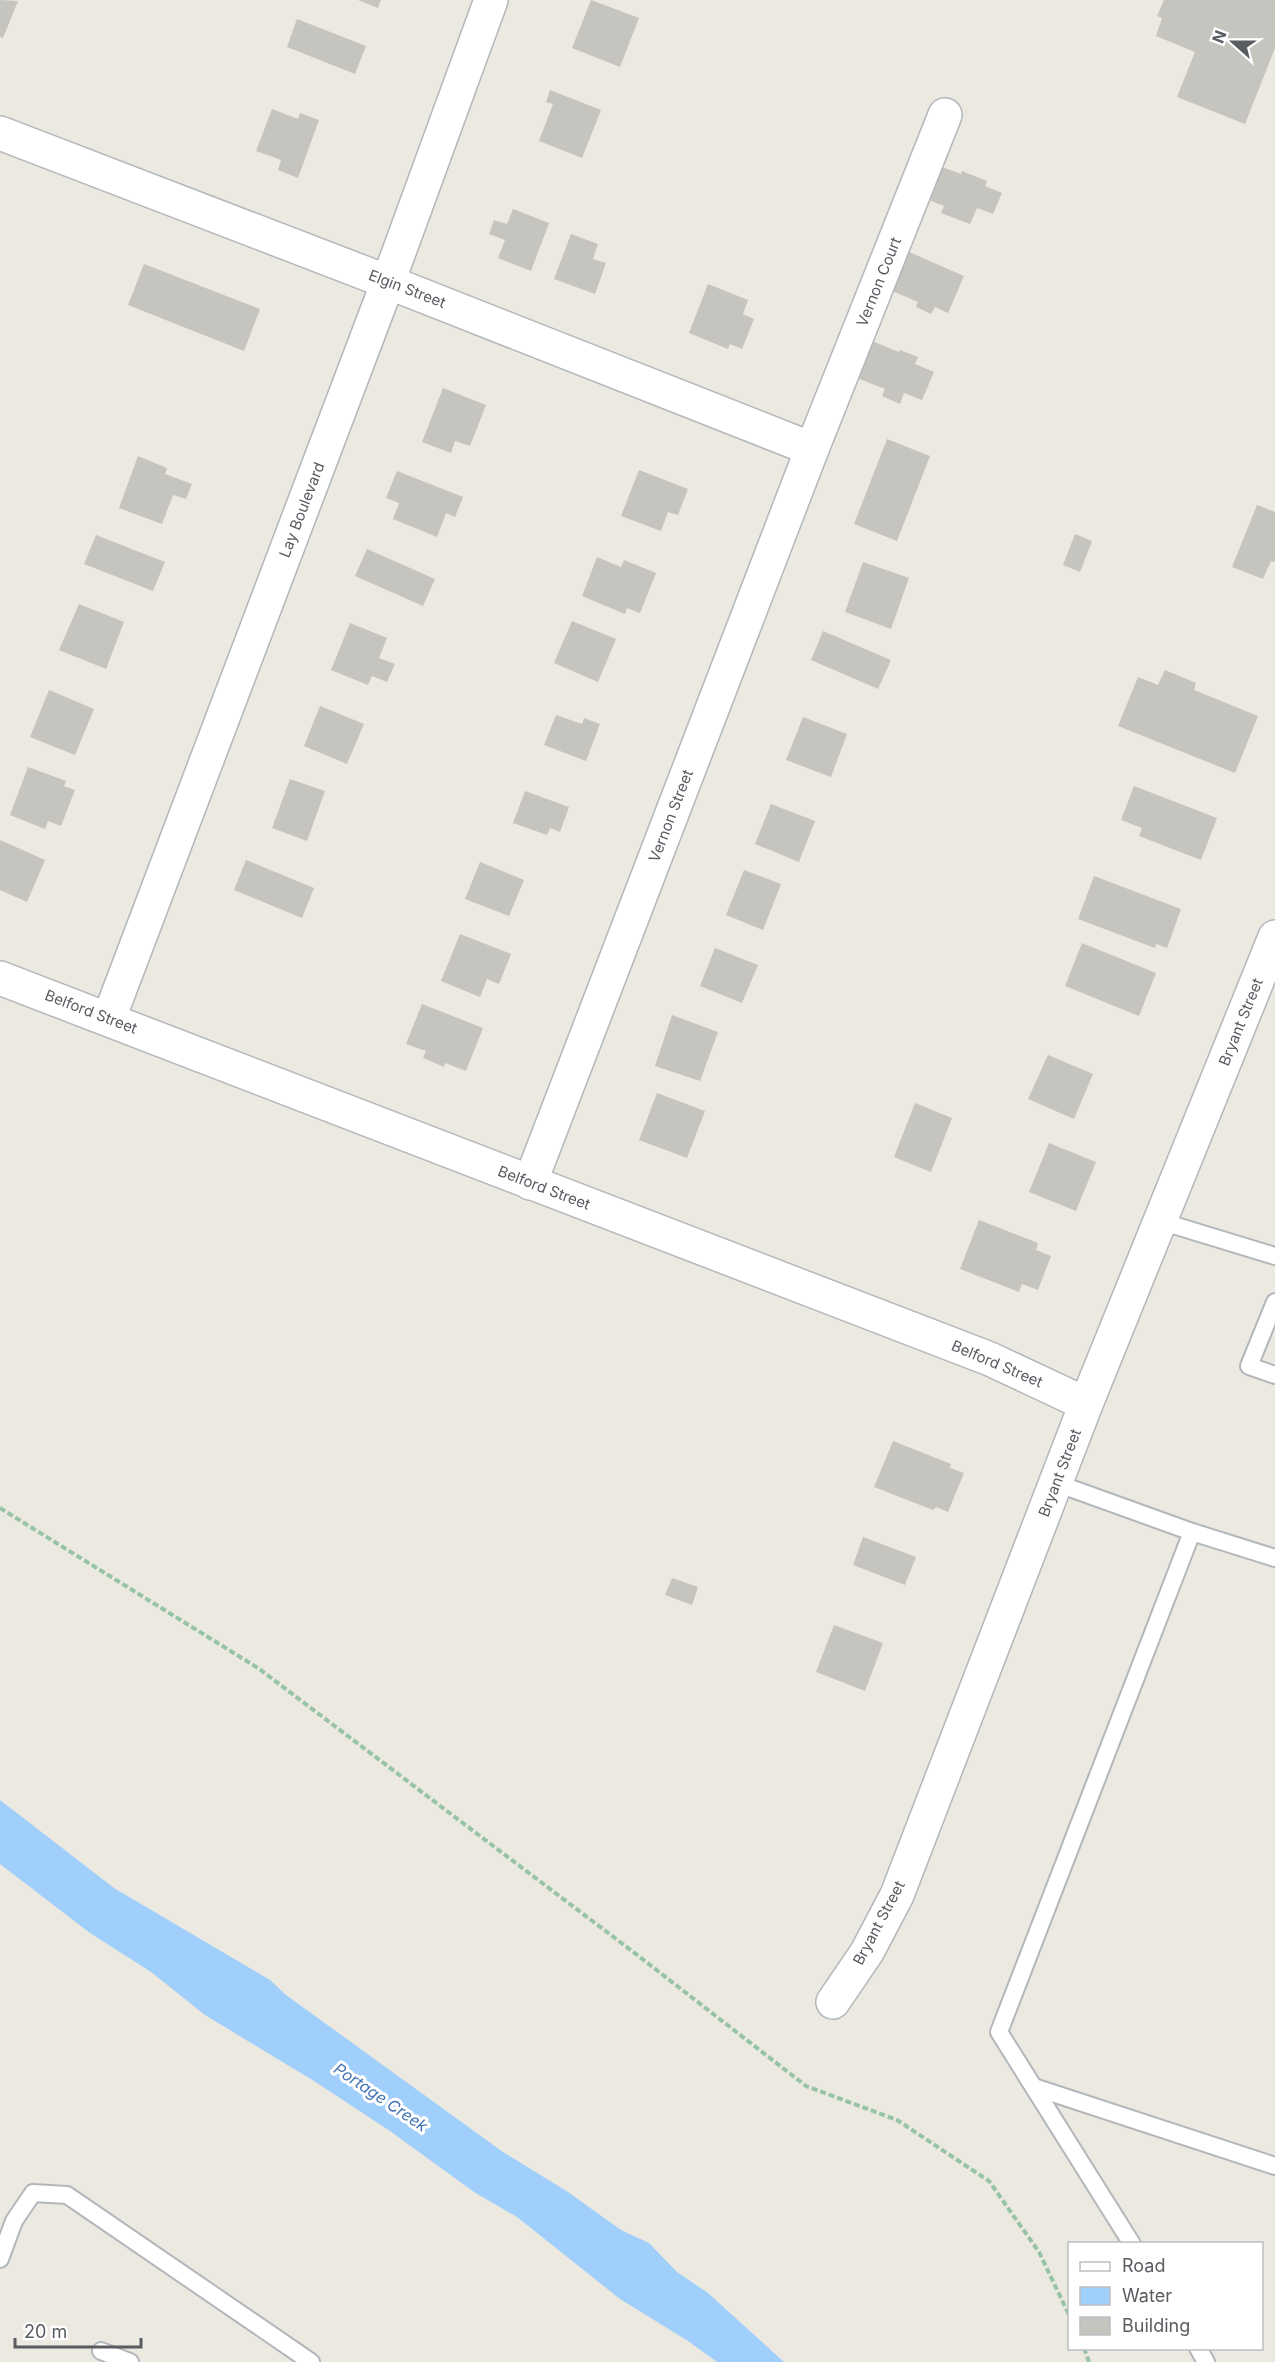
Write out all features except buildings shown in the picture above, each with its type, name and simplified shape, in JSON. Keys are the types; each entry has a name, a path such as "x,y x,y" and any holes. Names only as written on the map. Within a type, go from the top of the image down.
{"street":[{"name":"Lay Boulevard","path":"109,1018 388,282 491,0"},
{"name":"Vernon Court","path":"812,449 945,115"},
{"name":"Elgin Street","path":"0,133 388,282 812,449"},
{"name":"Vernon Street","path":"530,1183 812,449"},
{"name":"Bryant Street","path":"833,2002 867,1952 897,1895 1086,1404 1275,937"},
{"name":"Belford Street","path":"0,978 109,1018 530,1183 990,1359 1086,1404"}],"lane":[{"path":"1160,1221 1275,1256"},
{"path":"1275,1302 1249,1366 1275,1375"},
{"path":"1056,1483 1192,1532 1275,1558"},
{"path":"1131,2242 999,2032 1192,1532"},
{"path":"1034,2087 1275,2166"},
{"path":"0,2259 14,2221 33,2193 66,2195 311,2362"},
{"path":"101,2351 130,2362"}],"path":[{"path":"0,1508 258,1668 632,1951 806,2086 897,2120 988,2181 1039,2252 1068,2313"}],"water":[{"name":"Portage Creek","path":"0,1800 114,1888 270,1980 286,1995 503,2152 568,2192 621,2230 649,2243 677,2272 708,2293 784,2362 717,2362 688,2341 620,2299 517,2217 474,2192 390,2131 314,2081 205,2015 151,1972 90,1933 0,1864"}]}
